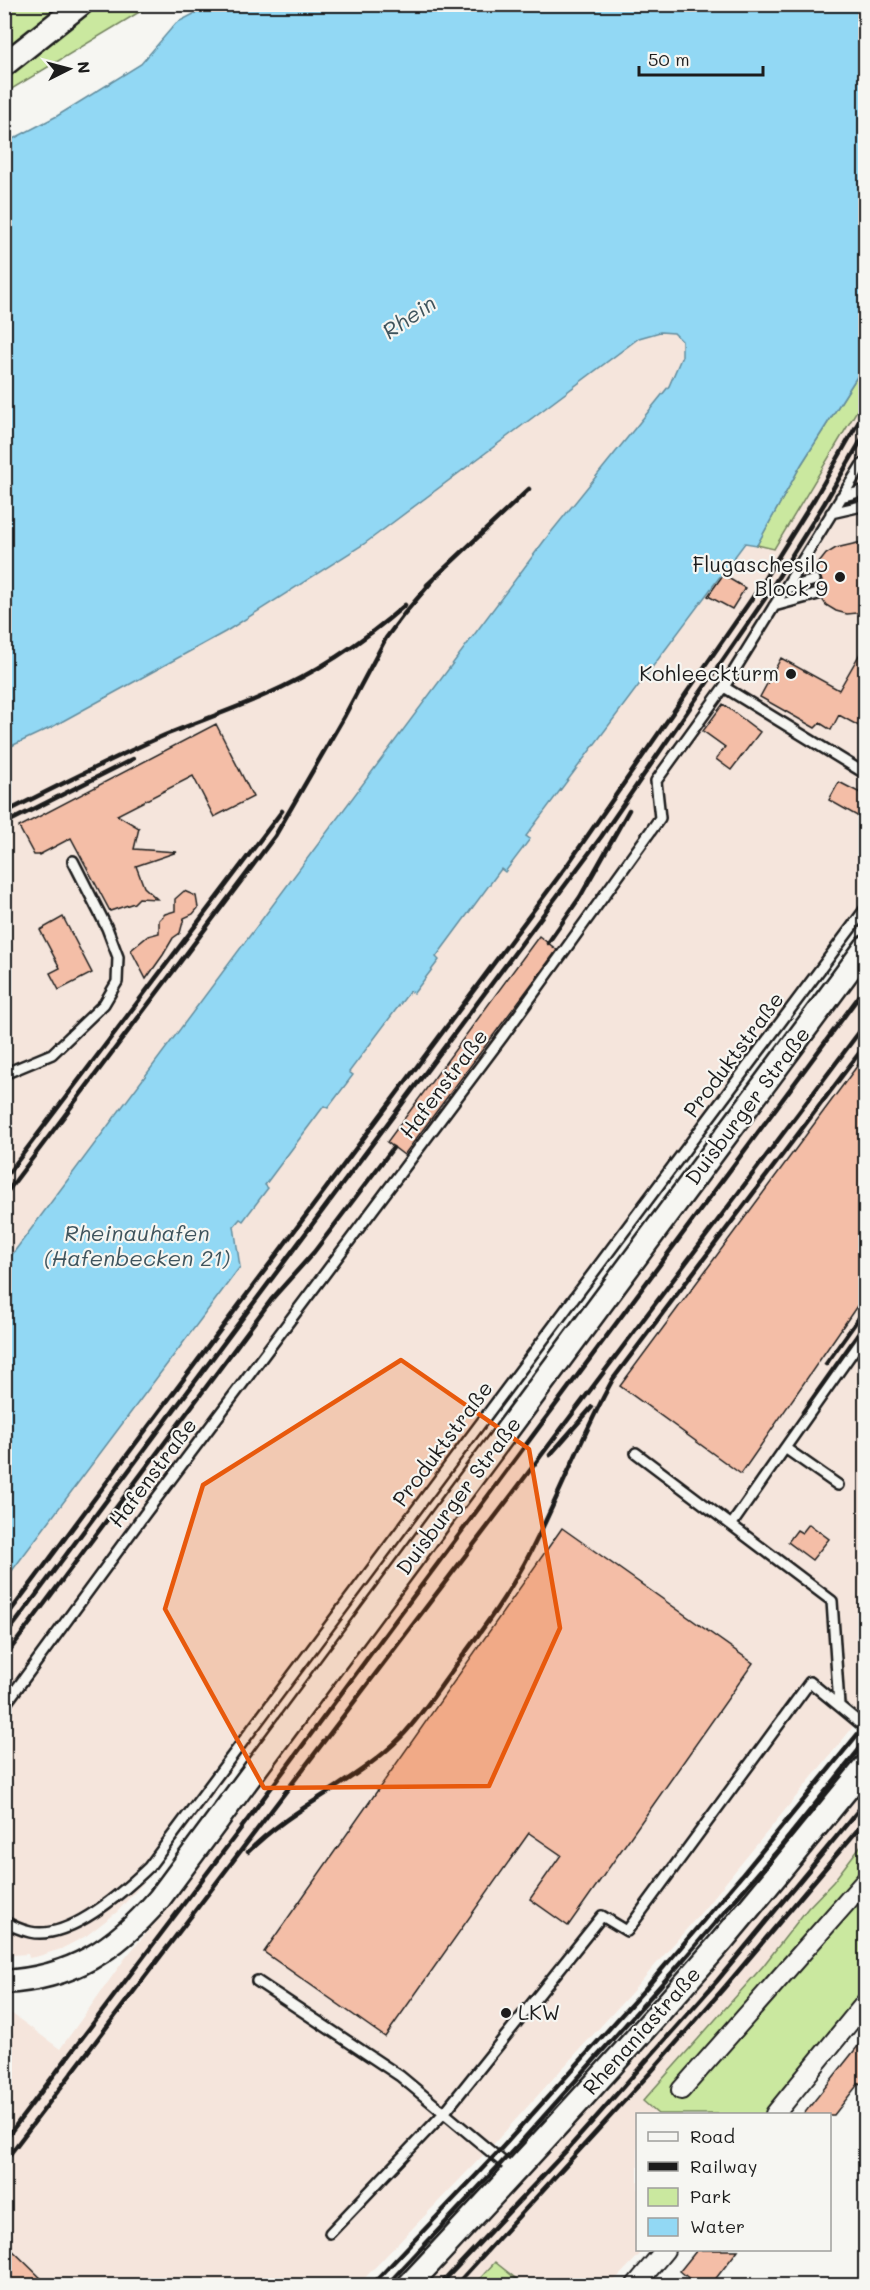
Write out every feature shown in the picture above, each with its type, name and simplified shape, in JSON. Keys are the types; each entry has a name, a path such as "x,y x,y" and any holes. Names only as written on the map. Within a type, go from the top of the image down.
{"street":[{"path":"4,65 81,4"},
{"name":"Duisburger Straße","path":"5,1982 53,1975 87,1960 118,1941 159,1899 866,947"},
{"name":"Rhenaniastraße","path":"408,2286 515,2172 713,1950 866,1766"},
{"path":"681,2090 866,1880"},
{"path":"777,2113 866,2002"},
{"path":"635,2286 664,2251"}],"lane":[{"name":"Hafenstraße","path":"4,1706 144,1515 503,1036 660,818 656,780 724,687 841,497 866,462"},
{"path":"841,497 866,490"},
{"path":"831,513 866,505"},
{"path":"784,589 815,580"},
{"path":"774,606 818,594"},
{"path":"724,687 866,774"},
{"path":"4,1074 52,1054 104,1004 117,982 118,957 107,928 73,861"},
{"name":"Produktstraße","path":"4,1921 32,1933 57,1930 82,1920 116,1897 149,1867 866,908"},
{"path":"732,1524 866,1333"},
{"path":"785,1448 838,1485"},
{"path":"636,1453 832,1601 839,1705"},
{"path":"330,2233 444,2113 602,1916 627,1931 810,1682 866,1728"},
{"path":"257,1981 400,2076 515,2172"}],"highlighted area":[{"path":"401,1360 529,1449 560,1628 489,1786 264,1788 165,1609 203,1485"}],"shaded area":[{"path":"660,332 674,333 682,341 682,355 669,386 544,541 5,1264 5,749 52,727 225,632 364,544 639,338"},
{"path":"865,397 865,917 196,1818 144,1882 117,1912 86,1936 61,1949 39,1956 29,1958 28,1954 13,1955 5,1950 4,1580 240,1268 234,1226 240,1219 243,1221 268,1188 264,1186 324,1105 328,1108 352,1075 349,1072 410,990 414,993 438,960 435,957 501,869 505,871 529,839 526,836 745,543 774,548"},
{"path":"865,969 865,1708 849,1732 704,1909 631,1993 489,2149 358,2285 5,2285 4,2008 60,2049 126,1957 159,1918"},
{"path":"865,1782 865,1840 763,1966 643,2100 657,2113 636,2113 636,2251 643,2251 610,2285 524,2285 495,2262 472,2285 423,2286 576,2124 724,1954"}],"green space":[{"path":"5,5 73,5 5,59"},
{"path":"92,5 151,5 5,93 5,71"},
{"path":"865,364 865,397 774,549 757,545 801,465"},
{"path":"865,1840 865,1989 765,2113 657,2113 643,2101 763,1966 808,1908 833,1882"},
{"path":"495,2262 524,2285 474,2285"}],"water":[{"path":"211,5 865,5 865,364 801,465 757,545 745,543 526,836 530,839 505,872 501,869 436,957 439,960 414,993 410,991 349,1072 353,1075 328,1108 324,1106 265,1185 268,1188 243,1221 240,1219 234,1226 240,1267 5,1580 5,1264 544,541 669,386 682,356 682,341 674,333 660,332 639,338 364,544 225,632 52,727 5,749 5,143 57,116 141,64 176,23"}],"building":[{"name":"Flugaschesilo Block 9","path":"866,541 866,612 847,614 836,611 826,605 822,599 825,595 823,590 816,587 822,581 815,573 819,563 826,554 836,548"},
{"path":"723,575 745,588 732,609 708,596"},
{"name":"Kohleeckturm","path":"866,643 866,730 839,715 831,730 820,723 815,728 760,697 781,658 839,690"},
{"path":"723,704 760,732 731,770 716,759 725,747 703,731"},
{"path":"216,724 253,797 214,817 193,776 117,815 139,828 134,849 177,852 136,866 144,887 157,899 139,898 134,903 110,911 71,838 39,855 34,855 19,827"},
{"path":"839,782 866,796 866,821 829,800"},
{"path":"184,891 196,896 198,908 193,914 184,918 180,933 173,938 146,979 131,950 148,936 159,933 159,920 165,914 175,911 175,899"},
{"path":"63,917 92,973 59,990 50,973 60,968 40,930"},
{"path":"539,936 557,950 404,1155 387,1142"},
{"path":"866,1054 866,1293 741,1474 620,1386"},
{"path":"809,1524 829,1539 812,1560 788,1542 797,1530 802,1533"},
{"path":"562,1528 753,1663 568,1926 530,1899 561,1855 529,1833 385,2037 264,1952"},
{"path":"866,2036 866,2088 859,2083 834,2115 805,2113"},
{"path":"4,2242 49,2286 4,2286"},
{"path":"696,2251 737,2251 710,2286 698,2286 680,2271"}],"railway":[{"path":"4,1620 568,864 755,594 815,498 866,409"},
{"path":"4,1638 601,837 764,600 866,432"},
{"path":"427,585 529,489"},
{"path":"4,1196 275,836 345,715 386,638 434,579"},
{"path":"4,813 145,744 301,678 355,644 405,605"},
{"path":"4,824 133,759"},
{"path":"548,943 580,897 629,810"},
{"path":"4,1179 282,811"},
{"path":"4,2141 248,1819 866,987"},
{"path":"4,2162 513,1493 866,1023"},
{"path":"248,1852 285,1821 383,1753 401,1737 424,1710 497,1608 523,1566 613,1379 866,1044"},
{"path":"4,1658 271,1300 314,1252 393,1148"},
{"path":"826,1364 866,1308"},
{"path":"803,1412 866,1323"},
{"path":"550,1455 592,1407"},
{"path":"371,2286 499,2151 645,1989 866,1724"},
{"path":"386,2286 520,2143 677,1967 779,1849 866,1741"},
{"path":"439,2286 567,2150 717,1981 866,1801"},
{"path":"455,2286 650,2073 866,1820"}],"place":[{"name":"Flugaschesilo Block 9","path":"840,577"},
{"name":"Kohleeckturm","path":"791,674"},
{"name":"LKW","path":"506,2013"}],"water label":[{"name":"Rhein","path":"409,317"},
{"name":"Rheinauhafen (Hafenbecken 21)","path":"137,1246"}]}
